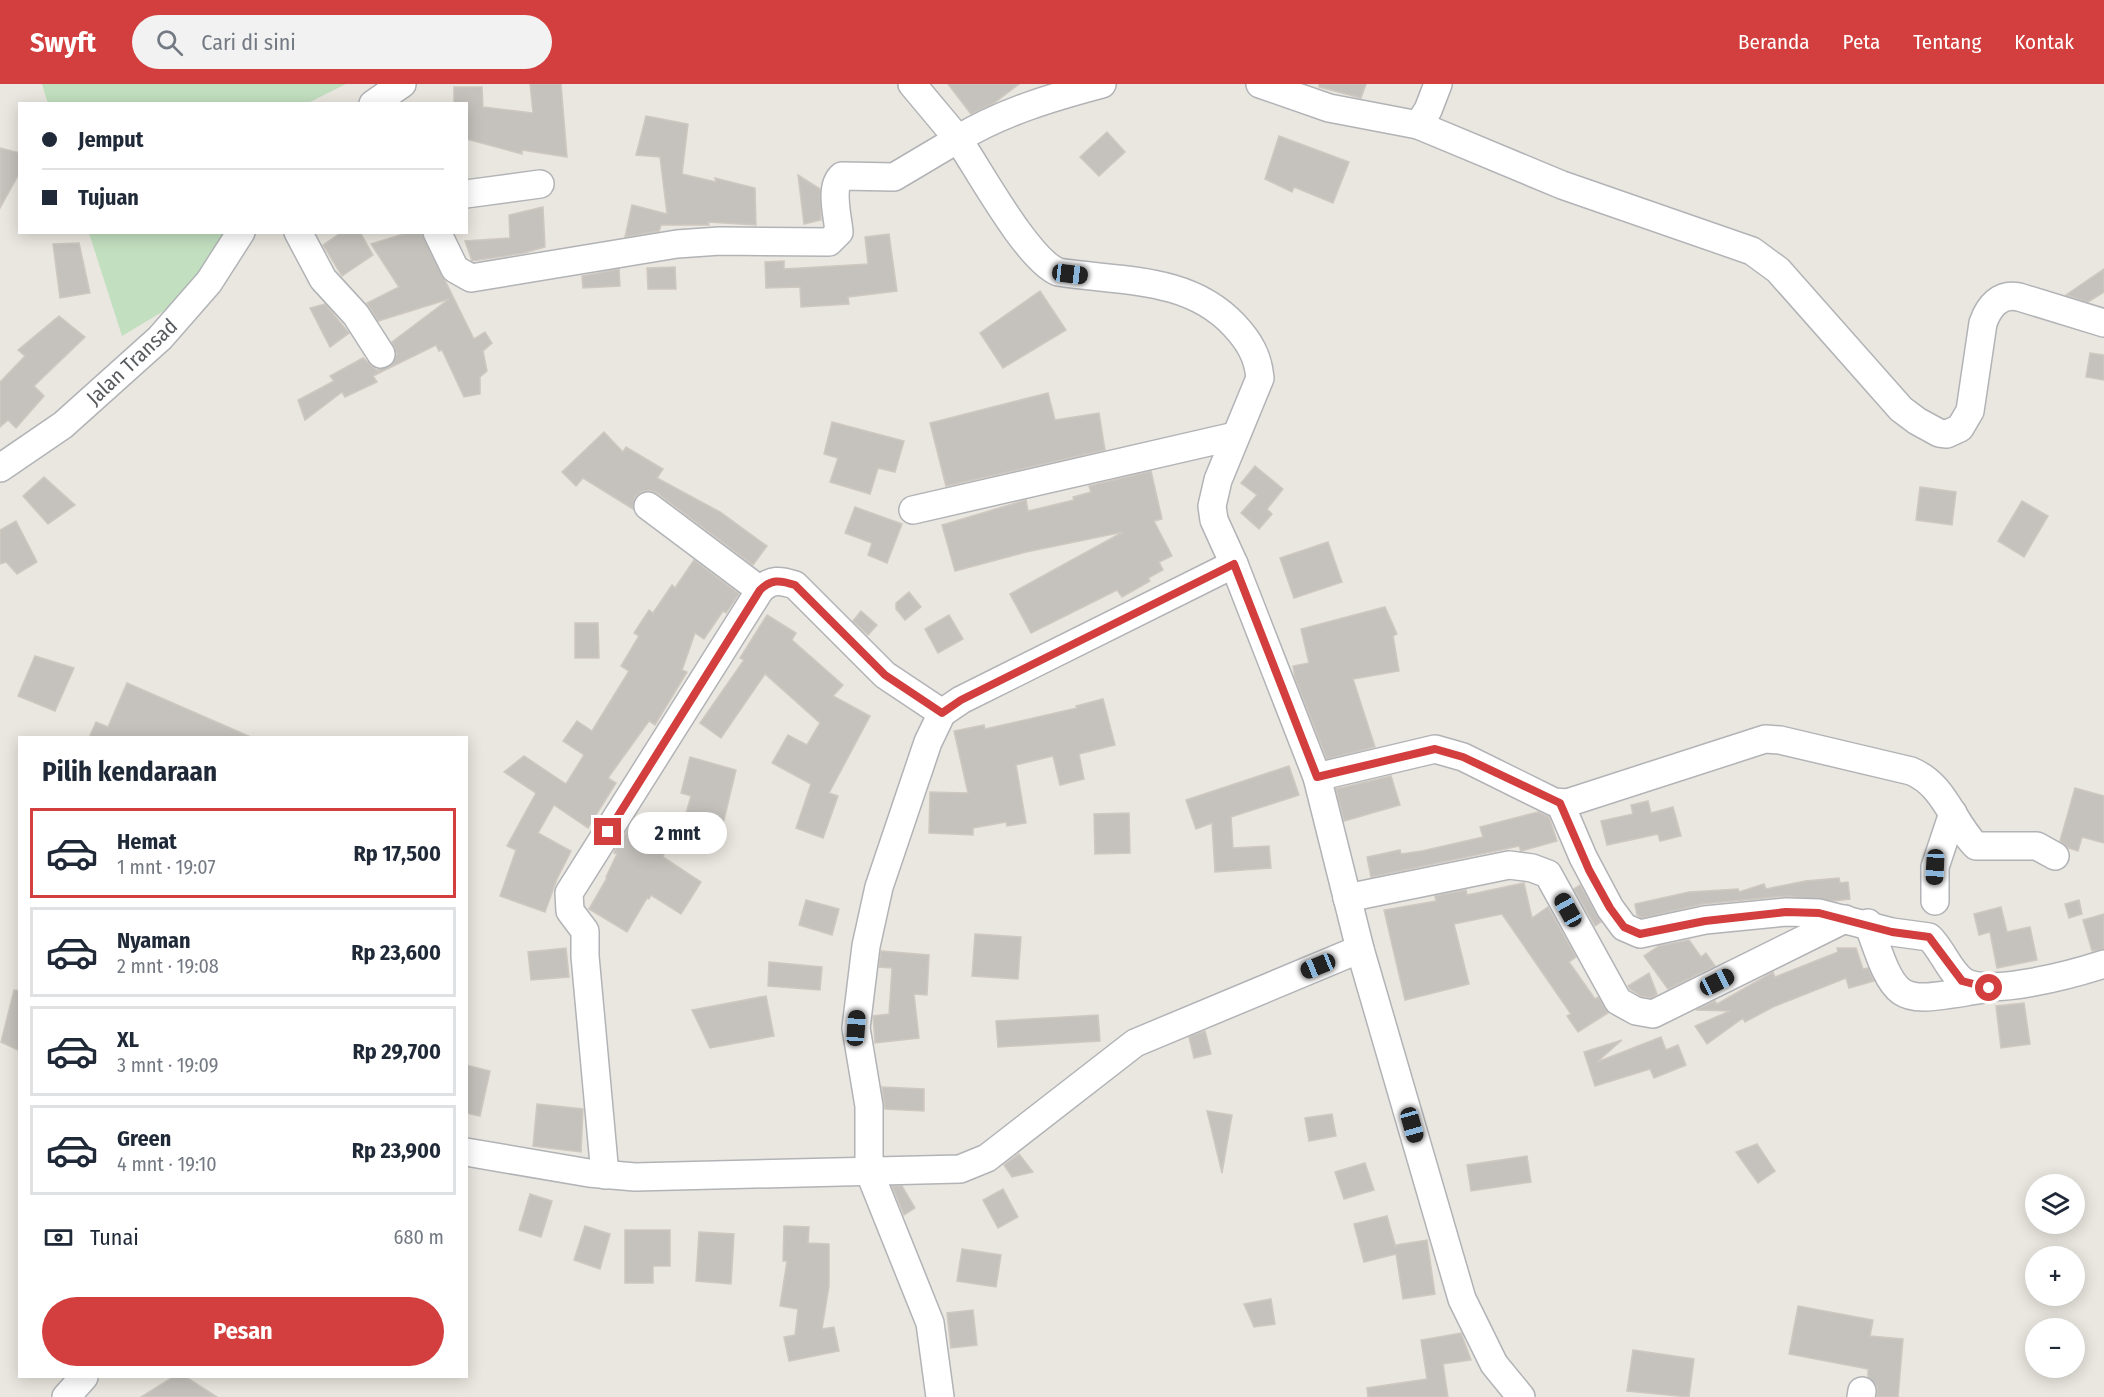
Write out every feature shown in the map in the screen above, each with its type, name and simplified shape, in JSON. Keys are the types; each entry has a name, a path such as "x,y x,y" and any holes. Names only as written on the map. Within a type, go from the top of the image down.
{"street":[{"path":"376,102 402,84"},
{"path":"912,84 958,139 1032,251 1048,268 1058,272 1181,289 1211,304 1241,333 1259,363 1260,378 1218,480 1212,507 1214,520 1234,564 1317,777 1360,949 1462,1299 1494,1364 1521,1397"},
{"path":"438,234 456,269 471,278 677,244 720,241 829,242 839,232 835,190 842,176 894,177 980,125 1055,96 1102,84"},
{"path":"1418,125 1428,110 1438,84"},
{"path":"1271,86 1329,108 1418,125 1562,184 1752,251 1778,270 1901,409 1939,433 1954,431 1968,417 1983,323 1986,314 1997,301 2005,296 2019,297 2104,323"},
{"path":"468,194 540,184"},
{"name":"Jalan Transad","path":"0,468 63,425 160,338 209,282 239,234"},
{"path":"299,234 323,279 356,315 381,354"},
{"path":"913,510 1235,436"},
{"path":"648,506 760,590"},
{"path":"940,1397 930,1323 869,1171 869,1106 856,1028 866,946 879,887 928,742 942,713 961,700 1234,564"},
{"path":"605,1175 585,956 585,931 570,910 569,893 760,590 767,583 775,581 795,585 885,675 942,713"},
{"path":"1317,777 1435,749 1463,757 1560,803 1574,802 1773,739 1911,771 1928,780 1977,846 2037,846 2055,856"},
{"path":"1560,803 1583,857 1618,920 1624,927 1640,934 1705,921 1786,912 1819,913 1892,932 1929,937 1962,981 1989,988"},
{"path":"1935,901 1935,867 1953,813"},
{"path":"1548,874 1583,857"},
{"path":"1347,898 1509,865 1532,868 1548,874 1618,1001 1635,1011 1653,1014 1856,921"},
{"path":"1856,921 1893,987 1909,997 1924,998 1989,988 2061,975 2104,964"},
{"path":"468,1152 605,1175 960,1169 975,1165 1135,1043 1153,1033 1360,949"},
{"path":"66,1397 83,1378"}],"green space":[{"path":"42,84 346,84 310,102 47,102"},
{"path":"89,234 225,234 187,297 122,336"}],"building":[{"path":"530,84 561,84 567,157 522,150 522,154 468,140 468,102 454,102 454,87 482,87 483,107 533,113"},
{"path":"948,84 1019,84 994,103 971,114"},
{"path":"1319,84 1366,84 1361,98 1319,87"},
{"path":"646,116 688,124 682,174 716,182 715,178 755,188 756,225 708,222 709,225 661,225 659,231 625,237 632,205 667,214 660,157 636,155"},
{"path":"1107,132 1125,152 1099,176 1080,157"},
{"path":"1279,136 1349,162 1333,203 1294,187 1292,192 1265,179"},
{"path":"0,148 18,152 18,176 0,208"},
{"path":"798,175 820,189 821,220 804,224"},
{"path":"543,207 545,247 524,253 472,261 465,241 510,238 509,215"},
{"path":"339,234 361,234 373,255 342,276 323,245"},
{"path":"404,234 422,234 474,339 485,332 492,343 483,351 487,371 480,377 480,394 464,397 442,350 439,351 436,345 373,376 377,382 345,397 342,392 305,420 298,400 334,381 330,376 363,358 379,372 378,369 390,367 397,354 392,342 449,299 378,321 367,303 399,287 371,244"},
{"path":"889,234 897,291 848,297 849,304 801,307 800,287 766,288 765,262 784,261 784,269 868,264 865,237"},
{"path":"79,243 90,293 60,298 53,244"},
{"path":"675,267 676,289 648,289 647,268"},
{"path":"619,269 620,286 583,288 582,276"},
{"path":"2104,269 2104,292 2088,302 2066,295"},
{"path":"1040,291 1066,330 1003,368 980,333"},
{"path":"325,304 349,333 330,347 310,308"},
{"path":"59,316 85,337 34,386 44,396 16,428 8,420 0,427 0,382 25,356 18,350"},
{"path":"2090,353 2104,355 2104,380 2086,377"},
{"path":"1048,393 1055,420 1099,413 1105,450 946,486 930,423"},
{"path":"832,422 904,441 895,472 878,468 870,494 830,482 838,458 824,454"},
{"path":"604,432 623,452 626,447 663,469 657,478 720,512 767,546 753,565 657,493 649,490 641,492 635,497 633,509 583,478 576,486 562,472"},
{"path":"1255,466 1283,489 1267,509 1272,514 1259,529 1241,513 1257,495 1241,483"},
{"path":"1151,471 1162,519 1154,521 1172,556 1159,562 1163,570 1148,578 1150,581 1122,597 1117,590 1031,633 1010,594 1123,532 1026,552 955,571 942,525 1026,500 1028,511 1074,500 1073,497 1091,492 1089,486"},
{"path":"44,477 75,505 48,524 23,496"},
{"path":"1920,487 1956,492 1952,525 1916,520"},
{"path":"2022,501 2048,516 2024,557 1998,541"},
{"path":"855,507 902,524 887,563 868,555 872,543 845,533"},
{"path":"16,521 37,562 17,574 6,562 0,564 0,530"},
{"path":"1328,542 1342,582 1294,598 1280,558"},
{"path":"694,560 739,594 726,613 723,611 704,639 695,633 682,670 687,672 655,725 649,721 608,778 616,783 588,828 554,805 538,833 571,851 557,879 545,912 500,896 516,850 507,846 536,793 504,772 524,756 566,784 584,755 563,741 577,721 592,731 629,671 621,666 639,636 634,633 649,610 653,613 672,585 675,588"},
{"path":"909,592 921,607 905,620 896,609 896,603"},
{"path":"1385,607 1397,634 1393,636 1399,671 1353,679 1375,747 1327,759 1295,678 1293,666 1309,663 1301,629"},
{"path":"861,611 877,625 868,635 853,621"},
{"path":"767,615 796,633 792,640 843,685 833,696 870,716 829,793 838,796 823,838 796,828 811,784 772,763 788,735 807,745 820,723 765,674 721,738 700,723 744,660 740,658"},
{"path":"949,615 963,639 938,653 925,629"},
{"path":"575,623 598,623 599,658 575,658"},
{"path":"35,656 74,668 55,711 18,696"},
{"path":"127,683 248,736 90,736 96,722 108,727"},
{"path":"1103,699 1115,745 1079,754 1084,779 1060,785 1053,756 1016,765 1026,823 1007,826 1006,822 973,828 973,835 929,833 930,792 968,793 954,731 984,725 985,729 1077,708 1076,706"},
{"path":"690,757 736,770 722,828 685,817 691,796 681,793"},
{"path":"1289,766 1299,795 1231,817 1233,848 1269,846 1271,868 1215,872 1212,823 1196,829 1186,800"},
{"path":"1391,776 1400,805 1344,821 1336,789"},
{"path":"2075,788 2104,796 2104,843 2082,837 2078,851 2060,841"},
{"path":"1648,801 1651,813 1673,807 1681,836 1660,841 1658,834 1607,845 1601,821 1633,814 1631,805"},
{"path":"1538,812 1549,817 1557,841 1521,851 1519,846 1371,877 1367,857 1400,850 1401,854 1422,851 1483,837 1480,827"},
{"path":"1129,813 1130,853 1095,854 1094,814"},
{"path":"631,825 669,838 663,857 701,882 681,914 651,895 627,932 589,909 607,878 617,854 614,853 615,849"},
{"path":"1839,878 1840,883 1848,882 1850,899 1834,901 1785,896 1703,904 1642,918 1637,915 1635,904 1689,892 1738,889 1739,892 1764,884 1766,889 1805,881"},
{"path":"1524,883 1532,918 1548,907 1576,957 1569,962 1595,999 1598,997 1608,1013 1578,1032 1567,1016 1571,1014 1502,914 1454,924 1469,984 1405,1000 1384,910 1436,901 1435,896 1466,890 1467,895"},
{"path":"1580,885 1601,922 1595,926 1574,889"},
{"path":"806,900 839,909 832,935 799,925"},
{"path":"2079,900 2082,914 2069,918 2065,904"},
{"path":"2001,907 2007,932 2030,927 2037,960 1997,968 1990,932 1979,935 1974,914"},
{"path":"2104,914 2104,949 2092,951 2083,920"},
{"path":"975,934 1021,937 1018,979 972,976"},
{"path":"1689,940 1701,957 1706,953 1715,966 1668,989 1644,956 1659,946"},
{"path":"566,948 569,977 531,980 528,952"},
{"path":"1837,948 1856,948 1863,969 1868,968 1874,981 1849,988 1846,978 1773,1007 1745,1022 1743,1018 1707,1044 1695,1026 1730,1011 1696,1010 1715,1001 1717,1004 1773,972 1775,977 1838,952"},
{"path":"881,951 929,955 927,995 914,994 919,1038 875,1043 873,1016 889,1014 892,968 879,967"},
{"path":"769,962 822,967 820,990 768,986"},
{"path":"1649,973 1657,994 1651,998 1641,996 1628,986"},
{"path":"14,990 18,991 18,1050 1,1042"},
{"path":"766,996 774,1036 710,1048 692,1010"},
{"path":"2024,1003 2030,1044 2001,1048 1996,1006"},
{"path":"1098,1015 1100,1041 998,1047 996,1021"},
{"path":"1205,1031 1211,1054 1194,1058 1189,1037"},
{"path":"1661,1037 1666,1050 1678,1045 1686,1065 1654,1078 1650,1069 1595,1086 1584,1052 1622,1040 1597,1062"},
{"path":"468,1066 490,1071 480,1116 468,1113"},
{"path":"882,1087 924,1089 924,1111 885,1109"},
{"path":"537,1104 583,1109 581,1152 533,1146"},
{"path":"1207,1111 1232,1115 1222,1173"},
{"path":"1332,1114 1336,1136 1309,1141 1305,1118"},
{"path":"1757,1144 1775,1171 1758,1183 1736,1152"},
{"path":"1019,1154 1033,1172 1012,1177 1004,1165"},
{"path":"1527,1156 1531,1182 1471,1191 1467,1165"},
{"path":"1365,1163 1374,1190 1344,1199 1335,1172"},
{"path":"892,1186 902,1186 915,1208 904,1215"},
{"path":"1003,1189 1018,1217 998,1228 983,1200"},
{"path":"530,1194 552,1201 541,1237 519,1230"},
{"path":"1387,1216 1395,1245 1427,1240 1435,1294 1403,1299 1396,1254 1364,1262 1354,1224"},
{"path":"585,1226 610,1234 600,1269 574,1260"},
{"path":"784,1226 809,1227 808,1243 829,1244 829,1286 822,1329 834,1327 839,1351 789,1361 784,1337 795,1335 798,1309 780,1306 787,1261 783,1261"},
{"path":"625,1230 670,1230 670,1266 653,1266 653,1283 625,1283"},
{"path":"699,1232 734,1234 731,1284 696,1281"},
{"path":"962,1249 1001,1255 996,1287 957,1281"},
{"path":"1271,1299 1275,1324 1254,1327 1244,1304"},
{"path":"1798,1306 1873,1320 1870,1336 1903,1339 1898,1397 1877,1397 1877,1386 1868,1377 1868,1369 1789,1354"},
{"path":"973,1310 977,1345 951,1348 947,1313"},
{"path":"1461,1333 1471,1360 1443,1364 1448,1397 1368,1397 1367,1388 1427,1379 1421,1340"},
{"path":"1633,1350 1694,1359 1689,1397 1627,1391"},
{"path":"171,1378 188,1378 217,1397 141,1397"}],"route":[{"path":"608,832 760,590 767,583 775,581 795,585 885,675 898,686 942,713 961,700 1234,564 1317,777 1435,749 1463,757 1560,803 1596,884 1624,927 1640,934 1722,918 1786,912 1819,913 1868,923 1892,932 1921,934 1929,937 1962,981 1989,988"}]}
